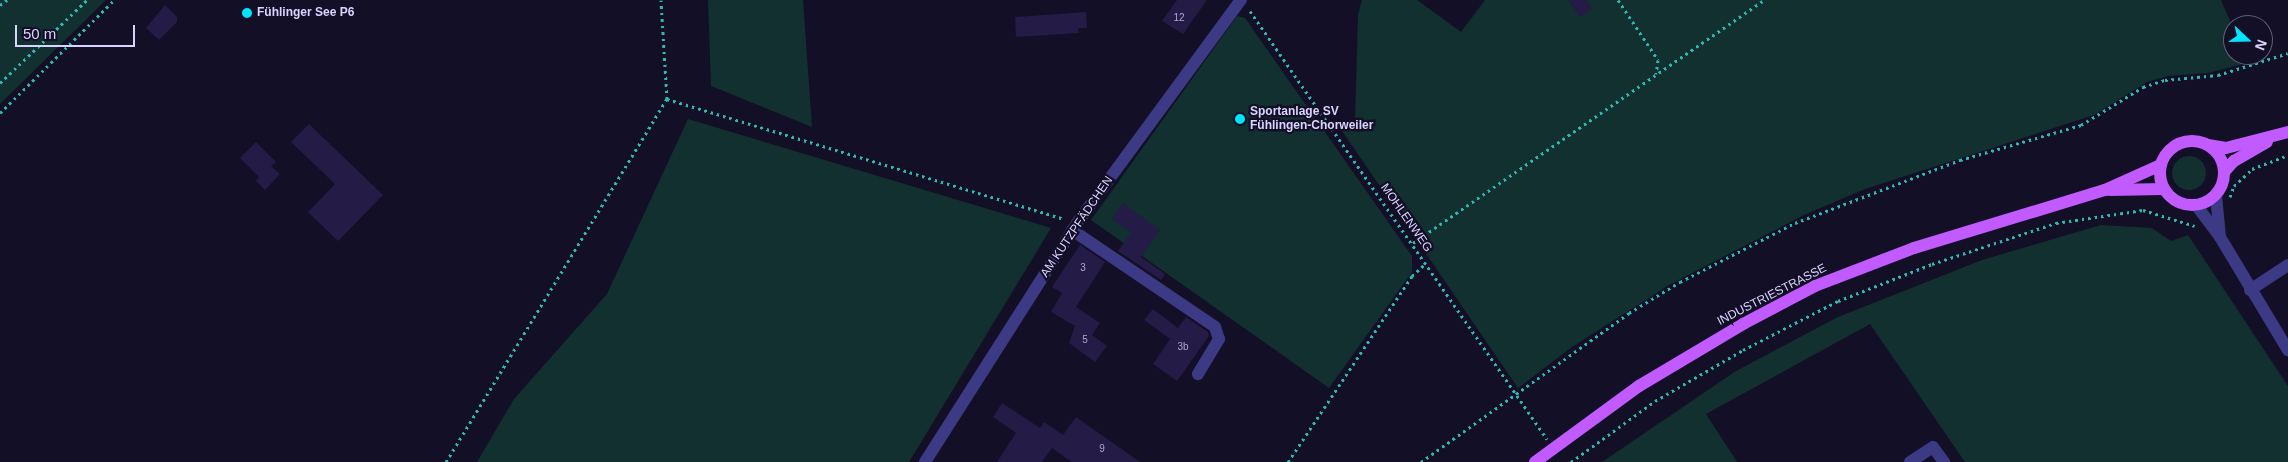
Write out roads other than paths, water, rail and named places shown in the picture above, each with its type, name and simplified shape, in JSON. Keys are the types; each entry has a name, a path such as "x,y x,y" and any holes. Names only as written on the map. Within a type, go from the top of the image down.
{"main road":[{"path":"2284,133 2234,161 2224,172 2216,195 2196,205 2178,202 2164,189 2161,165 2174,147 2196,141 2226,148 2284,133"},
{"path":"2207,145 2216,151 2224,172"},
{"name":"INDUSTRIESTRASSE","path":"1535,462 1655,376 1815,286 1923,245 2105,190 2161,165"},
{"name":"INDUSTRIESTRASSE","path":"2105,190 2164,189"}],"street":[{"name":"AM KUTZPFÄDCHEN","path":"928,461 1074,226 1244,4"},
{"path":"2216,195 2215,221 2220,237 2250,290 2288,350"},
{"path":"2196,205 2215,221"},
{"path":"1074,226 1215,326 1219,339 1198,374"},
{"path":"2250,290 2288,265"},
{"path":"1910,462 1933,446 1944,462"}],"place":[{"name":"Fühlinger See P6","path":"247,13"},
{"name":"Sportanlage SV Fühlingen-Chorweiler","path":"1240,119"}]}
